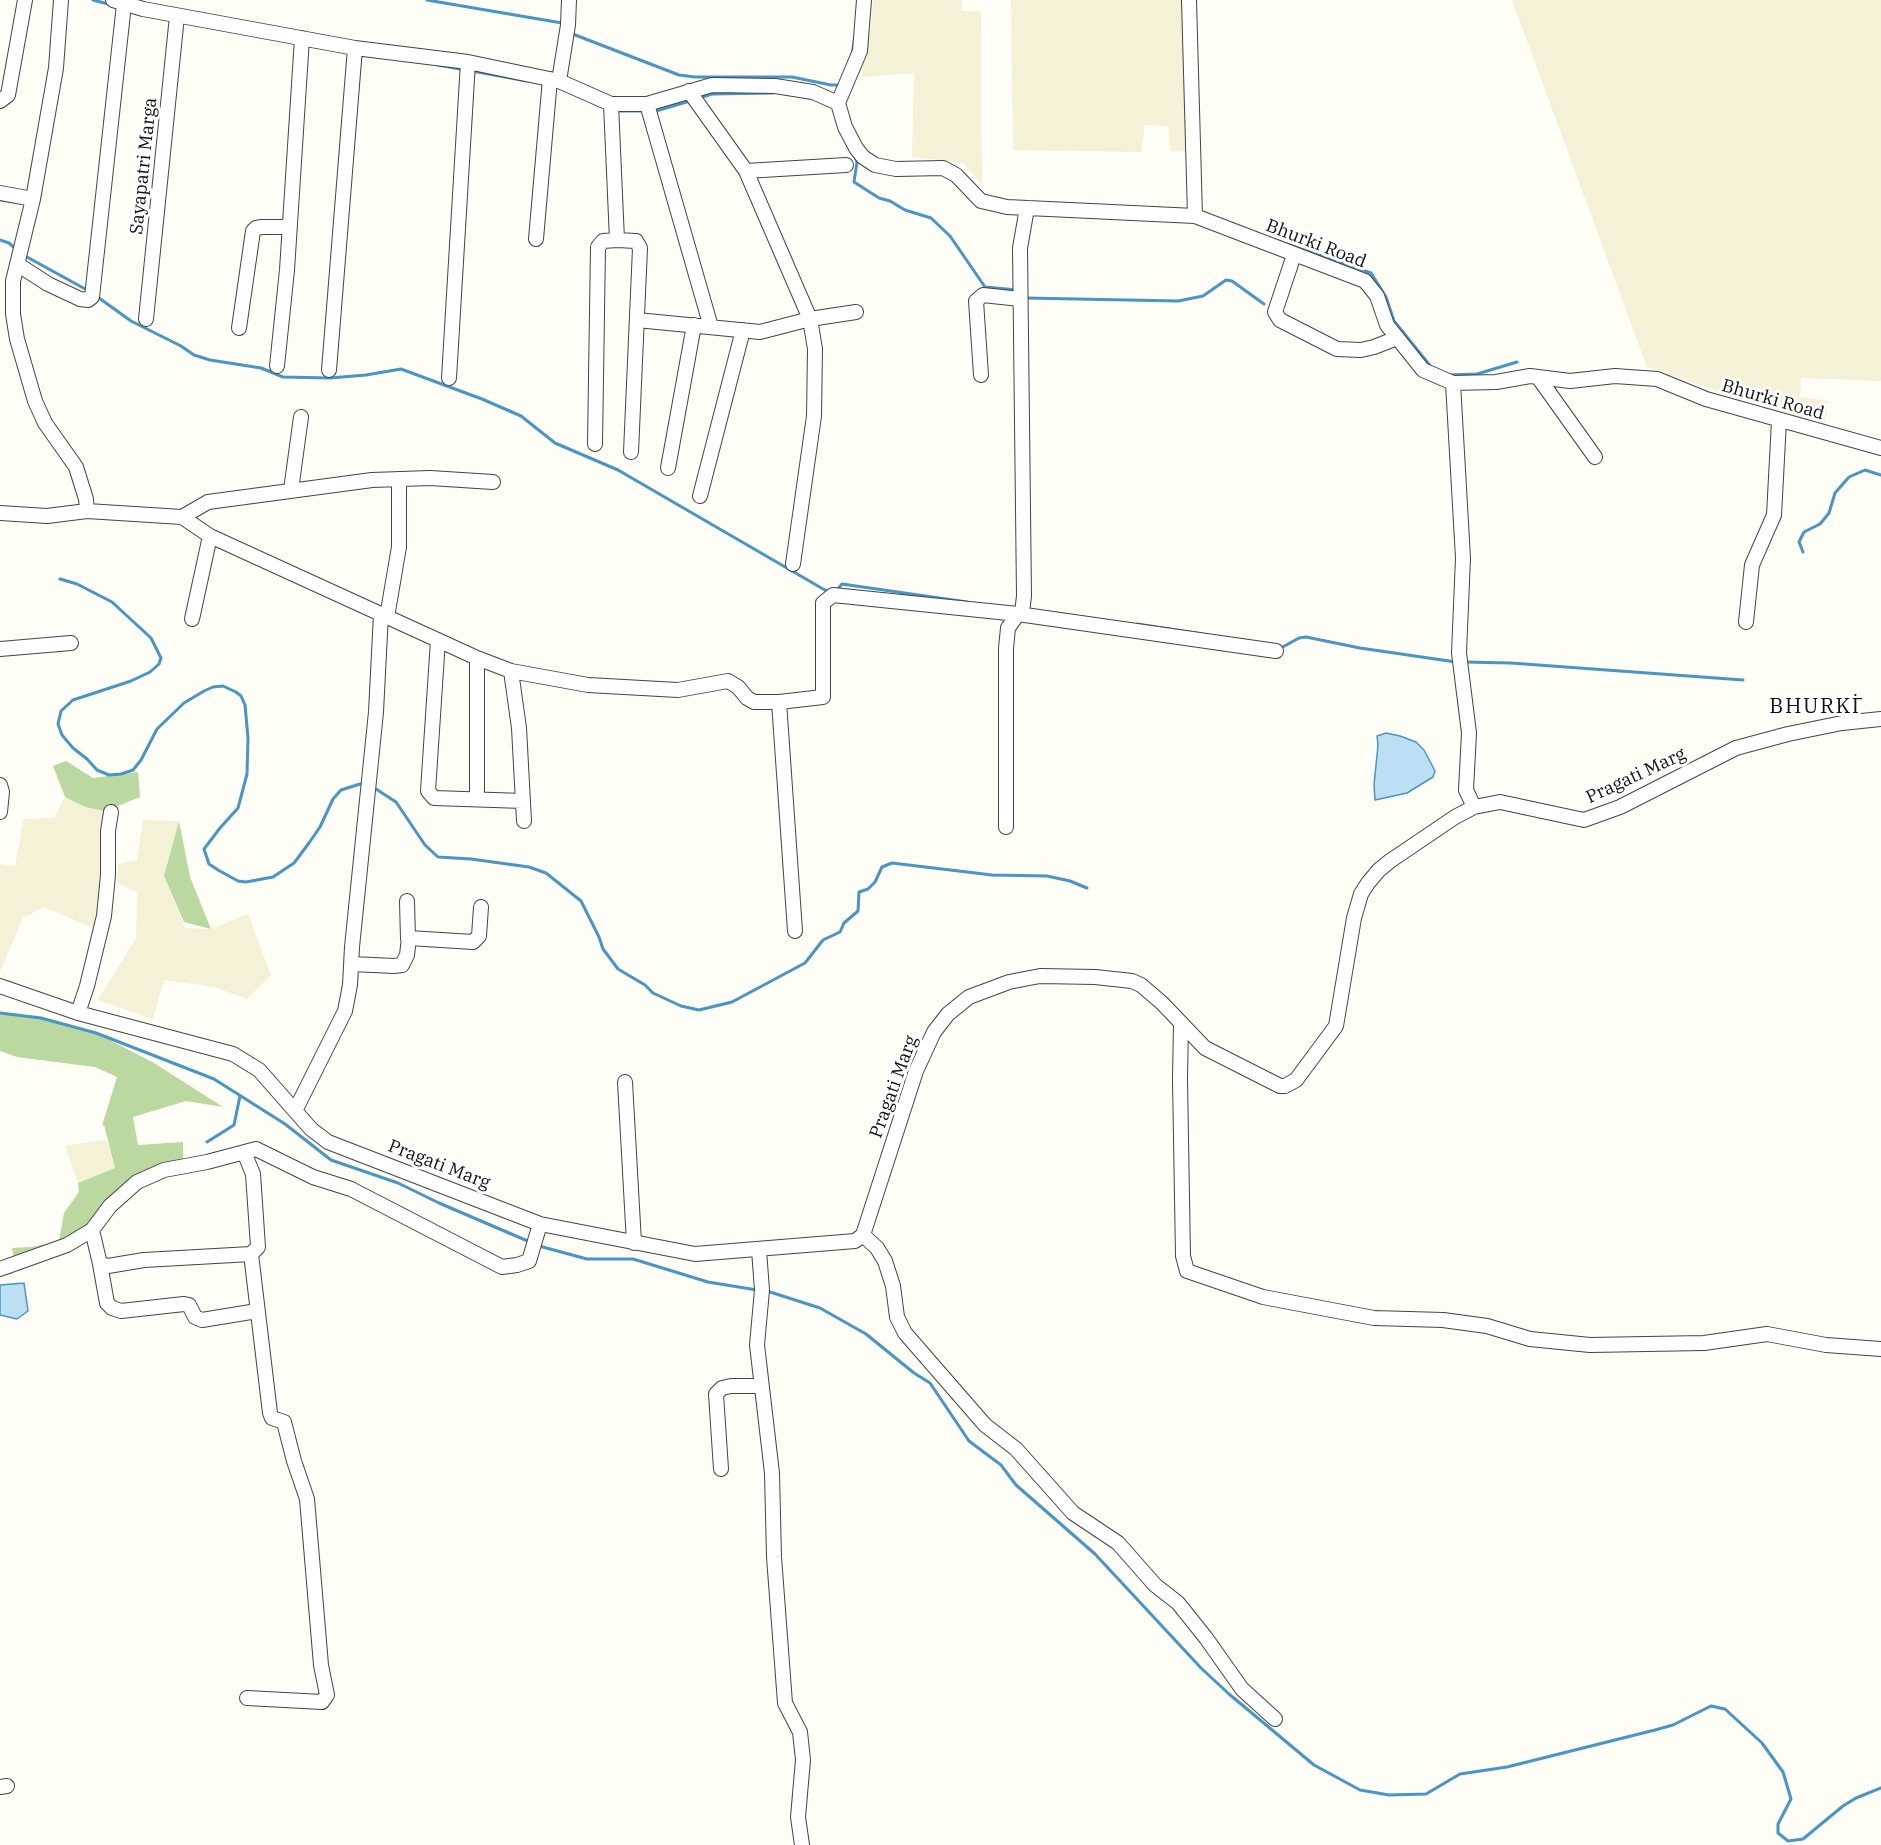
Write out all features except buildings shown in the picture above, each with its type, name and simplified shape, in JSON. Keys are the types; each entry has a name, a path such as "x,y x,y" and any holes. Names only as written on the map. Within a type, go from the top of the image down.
{"street":[{"path":"0,101 8,95 25,0"},
{"path":"61,0 56,68 33,199 13,281 13,314 17,339 35,401 45,423 76,467 86,498 87,511"},
{"path":"536,239 555,80 568,25 568,0"},
{"path":"17,264 48,284 80,299 88,300 92,297 119,2 177,16 355,48 468,62 555,80 611,104 647,104 712,85 775,86 813,92 838,103 860,51 864,0"},
{"path":"1190,0 1195,216"},
{"name":"Sayapatri Marga","path":"146,320 177,16"},
{"path":"277,366 302,38"},
{"path":"329,370 355,48"},
{"path":"449,378 468,62"},
{"path":"689,91 746,171 810,319 815,350 814,416 793,564"},
{"name":"Bhurki Road","path":"838,103 845,127 863,157 876,165 896,169 943,168 957,175 981,201 1007,207 1195,216 1365,280 1377,296 1384,321 1423,370 1453,383 1496,382 1530,376 1570,381 1615,376 1656,379 1706,399 1881,448"},
{"path":"611,104 617,240"},
{"path":"647,104 711,327"},
{"path":"746,171 846,165"},
{"path":"0,193 33,199"},
{"path":"1006,827 1006,648 1008,628 1018,614 1022,613 1024,596 1020,248 1027,208"},
{"path":"239,328 253,231 256,228 289,227"},
{"path":"595,444 598,248 603,241 636,241 640,248 631,452"},
{"path":"1294,255 1275,312 1280,320 1337,349 1361,350 1397,338"},
{"path":"981,375 975,301 983,295 1020,299"},
{"path":"637,320 760,332 810,319 856,312"},
{"path":"668,468 694,326"},
{"path":"700,496 742,330"},
{"path":"1538,377 1595,457"},
{"path":"1453,383 1463,558 1459,653 1469,733 1466,790 1474,807"},
{"path":"291,490 301,417"},
{"path":"1746,621 1752,565 1774,514 1779,421"},
{"path":"182,517 208,502 372,480 451,478 493,482"},
{"path":"295,1111 345,1011 352,964 384,615 399,547 399,479"},
{"path":"0,513 47,516 87,511 182,517 210,536 477,658 511,671 588,685 678,690 728,681 754,702 779,702 823,697 824,603 833,595 1018,614 1276,651"},
{"path":"192,619 210,536"},
{"path":"438,640 428,791 434,798 523,801"},
{"path":"0,648 71,642"},
{"path":"477,658 477,800"},
{"path":"511,671 519,728 524,821"},
{"path":"779,702 795,931"},
{"name":"Pragati Marg","path":"0,986 78,1013 233,1054 259,1070 311,1129 327,1142 540,1224 695,1254 855,1241 863,1235 916,1071 934,1032 948,1014 969,997 1009,981 1040,976 1095,976 1132,981 1141,985 1205,1047 1280,1086 1286,1086 1296,1080 1336,1026 1354,918 1361,894 1379,870 1455,817 1474,807 1500,802 1584,820 1620,807 1736,748 1842,723 1881,719"},
{"path":"0,785 2,792 0,812"},
{"path":"78,1013 104,916 111,812"},
{"path":"352,964 394,966 402,964 407,955 407,901"},
{"path":"408,939 473,942 479,936 481,907"},
{"path":"1181,1023 1184,1256 1188,1271 1263,1297 1374,1318 1443,1320 1487,1326 1530,1339 1590,1345 1704,1343 1767,1334 1826,1345 1881,1349"},
{"path":"625,1082 634,1243"},
{"path":"0,1269 67,1245 92,1230 110,1206 137,1182 164,1170 256,1149 314,1177 351,1189 502,1267 529,1261 540,1224"},
{"path":"100,1264 108,1266 144,1260 251,1254 258,1247 253,1174 246,1157 241,1153"},
{"path":"92,1230 107,1303 112,1308 121,1311 184,1304 189,1305 195,1317 202,1320 257,1311"},
{"path":"863,1235 877,1248 885,1261 893,1286 897,1317 905,1333 985,1425 1016,1449 1073,1513 1118,1543 1155,1585 1178,1604 1206,1638 1242,1689 1275,1719"},
{"path":"759,1250 762,1290 757,1345 772,1473 774,1557 785,1703 800,1732 803,1761 798,1817 802,1845"},
{"path":"247,1698 322,1702 327,1695 321,1665 307,1499 284,1422 272,1418 270,1413 251,1254"},
{"path":"721,1469 716,1394 722,1388 731,1386 761,1386"}],"shaded area":[{"path":"873,0 962,0 961,11 981,11 982,185 963,163 912,157 914,73 862,77 863,58 871,30"},
{"path":"1011,0 1184,0 1188,152 1171,151 1168,126 1145,125 1141,152 1013,150"},
{"path":"1512,0 1881,0 1881,381 1801,378 1800,397 1828,401 1825,427 1647,367"},
{"path":"65,797 85,807 105,811 97,930 44,907 23,918 0,972 0,864 15,866 24,819 54,818"},
{"path":"143,820 179,821 164,876 185,928 211,929 248,914 271,975 247,999 214,987 164,980 153,1019 98,1000 136,938 137,892 117,883 118,864 137,860"},
{"path":"107,1141 115,1168 78,1183 65,1146"}],"green space":[{"path":"66,761 93,778 138,772 140,797 105,811 85,807 65,797 53,766"},
{"path":"179,821 190,877 211,929 184,922 164,876"},
{"path":"0,1013 41,1018 96,1033 154,1063 223,1107 186,1101 133,1117 138,1145 183,1142 183,1166 137,1182 92,1230 14,1259 12,1248 32,1247 59,1241 64,1213 79,1192 78,1183 115,1168 104,1125 102,1126 117,1077 95,1067 17,1057 0,1051"}],"water":[{"path":"1386,733 1416,742 1424,750 1435,771 1433,777 1407,793 1375,800 1377,736"},
{"path":"24,1283 28,1311 17,1319 0,1315 0,1285"}],"waterway":[{"path":"93,0 112,5"},
{"path":"427,0 562,23"},
{"path":"570,33 679,75 792,77 831,85 841,83"},
{"path":"852,55 855,37"},
{"path":"438,65 460,69"},
{"path":"472,71 527,81"},
{"path":"699,98 712,94 773,93"},
{"path":"656,111 690,101"},
{"path":"618,111 641,111"},
{"path":"855,157 857,162 854,182 879,198 890,201 905,210 931,218 950,236 985,287 1017,290"},
{"path":"0,240 16,249"},
{"path":"1275,240 1371,273 1386,297 1394,321 1432,368"},
{"path":"27,257 87,290"},
{"path":"1026,298 1178,301 1203,296 1226,280 1232,281 1264,304"},
{"path":"99,298 131,321 194,355 210,360 261,368 283,377 330,378 401,369 482,399 521,416 555,443 618,470 830,593"},
{"path":"1449,375 1477,374 1517,362"},
{"path":"1803,552 1799,542 1804,532 1820,524 1829,513 1835,493 1849,477 1865,470 1881,475"},
{"path":"60,579 77,584 112,602 151,638 161,658 159,664 150,672 131,681 73,700 61,711 58,724 62,735 97,770 109,775 133,770 141,760 157,729 184,703 204,691 223,686 241,696 245,705 248,738 247,774 238,808 204,849 209,864 238,881 246,882 273,877 294,863 320,827 333,799 341,790 360,784"},
{"path":"837,590 842,584 967,602"},
{"path":"1137,624 1202,634"},
{"path":"1279,649 1299,638 1306,637 1360,648 1456,662"},
{"path":"1463,662 1511,663 1743,680"},
{"path":"376,789 396,802 425,845 438,857 529,867 546,873 581,901 603,949 618,969 645,985 653,993 681,1006 699,1010 732,1002 805,963 823,940 840,932 844,923 858,911 859,892 868,889 875,882 882,867 892,863 992,875 1047,876 1070,881 1087,888"},
{"path":"0,1013 41,1018 96,1033 214,1079 285,1124 331,1160 398,1183 530,1242"},
{"path":"207,1142 234,1125 240,1096"},
{"path":"539,1246 587,1259 633,1259 708,1282 757,1290"},
{"path":"767,1291 820,1308 866,1334 930,1383 969,1441 1001,1465 1016,1485 1095,1554 1201,1668 1314,1765 1360,1790 1389,1795 1426,1794 1460,1774 1507,1767 1655,1730 1673,1725 1711,1706 1725,1709 1762,1743 1783,1772 1791,1799 1778,1824 1778,1833 1788,1841 1803,1839 1843,1806 1881,1788"}],"district":[{"name":"BHURKİ̄","path":"1815,707"}]}
